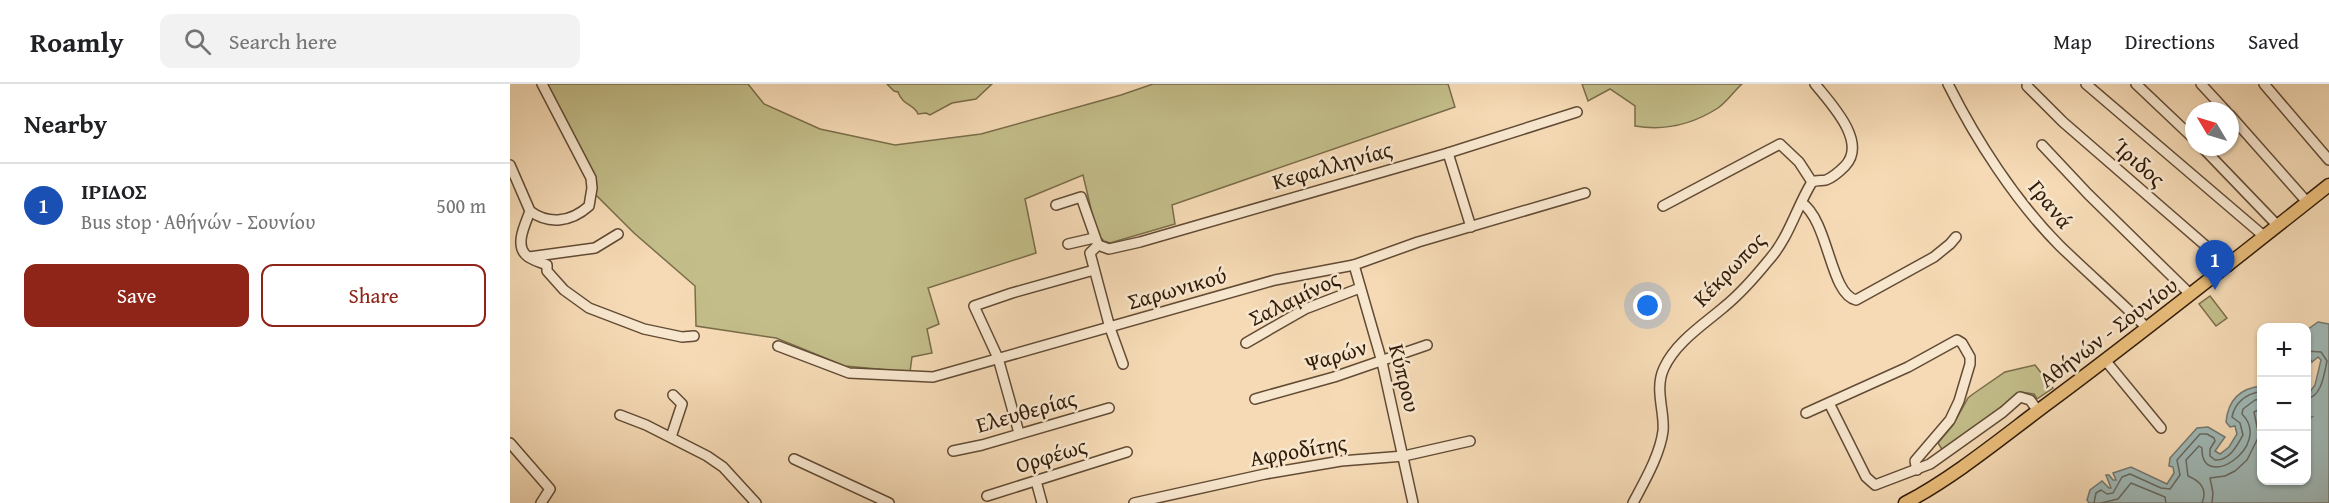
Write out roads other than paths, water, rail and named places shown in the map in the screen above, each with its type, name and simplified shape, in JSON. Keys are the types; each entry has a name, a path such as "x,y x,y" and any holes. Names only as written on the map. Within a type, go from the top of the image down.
{"main road":[{"name":"Αθήνών - Σουνίου","path":"1905,503 1934,486 2038,411 2229,266 2329,185"}],"street":[{"path":"510,165 530,211 541,219 551,221 573,217 589,206 591,178 542,84"},
{"path":"1663,206 1780,144 1794,157 1812,182 1825,180 1838,174 1852,158 1854,147 1851,135 1815,84"},
{"name":"Γρανά","path":"1948,84 1979,138 2036,220 2147,328"},
{"path":"2086,84 2265,237"},
{"path":"2136,84 2185,130"},
{"path":"2201,84 2218,102"},
{"path":"2264,84 2329,160"},
{"name":"Ίριδος","path":"2027,86 2063,122 2229,266"},
{"name":"Κεφαλληνίας","path":"1068,244 1096,242 1109,249 1140,242 1448,153 1576,112"},
{"path":"2239,125 2307,202"},
{"path":"2042,145 2088,194 2191,295"},
{"path":"1448,153 1471,227"},
{"path":"2211,156 2278,226"},
{"name":"Κέκρωπος","path":"1634,503 1663,431 1660,390 1661,375 1665,365 1692,333 1726,306 1769,261 1784,238 1812,182"},
{"name":"Σαρωνικού","path":"778,346 849,373 917,377 949,373 1275,280 1354,265 1418,242 1585,192"},
{"path":"1056,205 1082,197 1096,242 1090,253 1094,270 1110,328 1123,364"},
{"path":"1802,203 1812,212 1818,223 1836,277 1847,296 1856,300 1934,257 1956,237"},
{"path":"530,211 522,235 522,250 529,257 547,266 547,271 564,290 589,308 644,329 682,337 694,336"},
{"path":"529,257 595,248 618,234"},
{"name":"Κύπρου","path":"1354,265 1382,362 1413,503"},
{"path":"1019,433 998,358 974,306 1094,270"},
{"name":"Σαλαμίνος","path":"1246,343 1305,309 1360,288"},
{"path":"1806,413 1908,367 1957,340 1962,343 1970,357 1959,401 1950,420 1915,460 1917,470"},
{"name":"Ψαρών","path":"1254,399 1382,362 1427,345"},
{"path":"2105,360 2161,428"},
{"path":"671,437 682,404 673,395"},
{"path":"1829,403 1871,483 1879,485 1930,464 2003,412 2020,397 2030,400 2038,411"},
{"name":"Ελευθερίας","path":"953,451 1109,408"},
{"path":"620,415 671,437 723,467 756,503"},
{"name":"Αφροδίτης","path":"1134,503 1276,472 1341,461 1404,456 1470,441"},
{"path":"510,443 550,489 541,503"},
{"name":"Ορφέως","path":"987,495 1127,452"},
{"path":"794,459 889,503"},
{"path":"1036,481 1042,503"}],"water":[{"path":"2318,322 2329,324 2329,503 2089,503 2087,500 2090,490 2102,481 2111,488 2106,475 2116,480 2113,473 2131,467 2167,484 2174,473 2173,467 2169,466 2170,458 2197,428 2208,427 2225,437 2215,451 2220,454 2229,447 2237,434 2235,426 2230,427 2226,422 2232,402 2241,393 2257,387 2257,485 2311,485 2311,390 2315,385 2321,360 2318,357 2312,362 2311,360 2311,327"}],"place":[{"name":"ΙΡΙΔΟΣ","path":"2215,290"}]}
